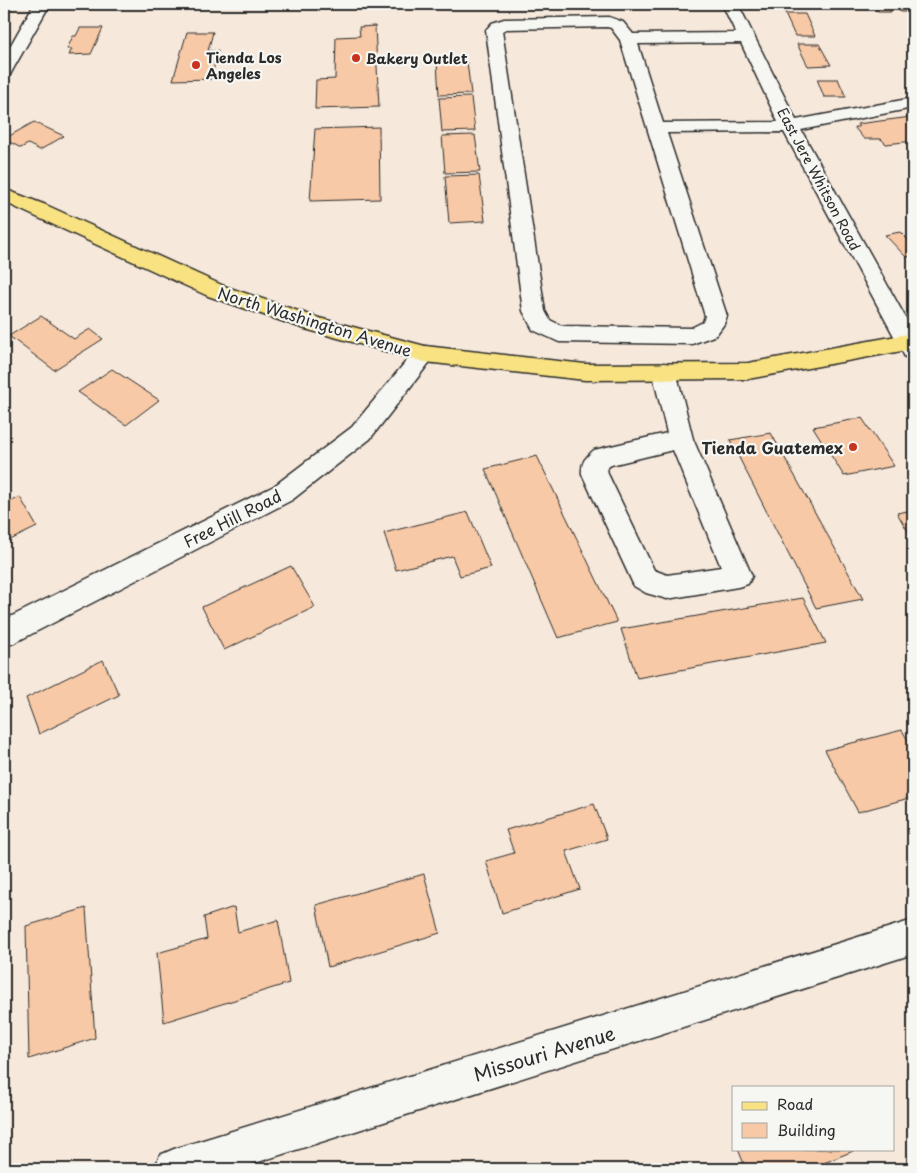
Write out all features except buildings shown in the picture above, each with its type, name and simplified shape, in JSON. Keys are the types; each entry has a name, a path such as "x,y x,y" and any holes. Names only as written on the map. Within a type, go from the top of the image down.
{"main road":[{"name":"North Washington Avenue","path":"4,195 39,209 216,291 313,324 425,354 585,372 748,371 912,345"}],"street":[{"path":"4,71 42,4"},
{"name":"East Jere Whitson Road","path":"730,4 790,127 912,345"},
{"path":"610,22 617,25 628,39 716,316 715,322 702,334 692,336 559,334 542,325 534,311 494,30 504,24 610,22"},
{"path":"628,39 746,38"},
{"path":"656,128 790,127 913,103"},
{"name":"Free Hill Road","path":"4,634 283,493 361,433 425,354"},
{"path":"664,371 681,439 738,576 667,587 656,585 644,578 595,474 594,464 603,457 681,439"},
{"name":"Missouri Avenue","path":"174,1169 913,937"}],"place":[{"name":"Bakery Outlet","path":"356,58"},
{"name":"Tienda Los Angeles","path":"196,65"},
{"name":"Tienda Guatemex","path":"853,447"}]}
